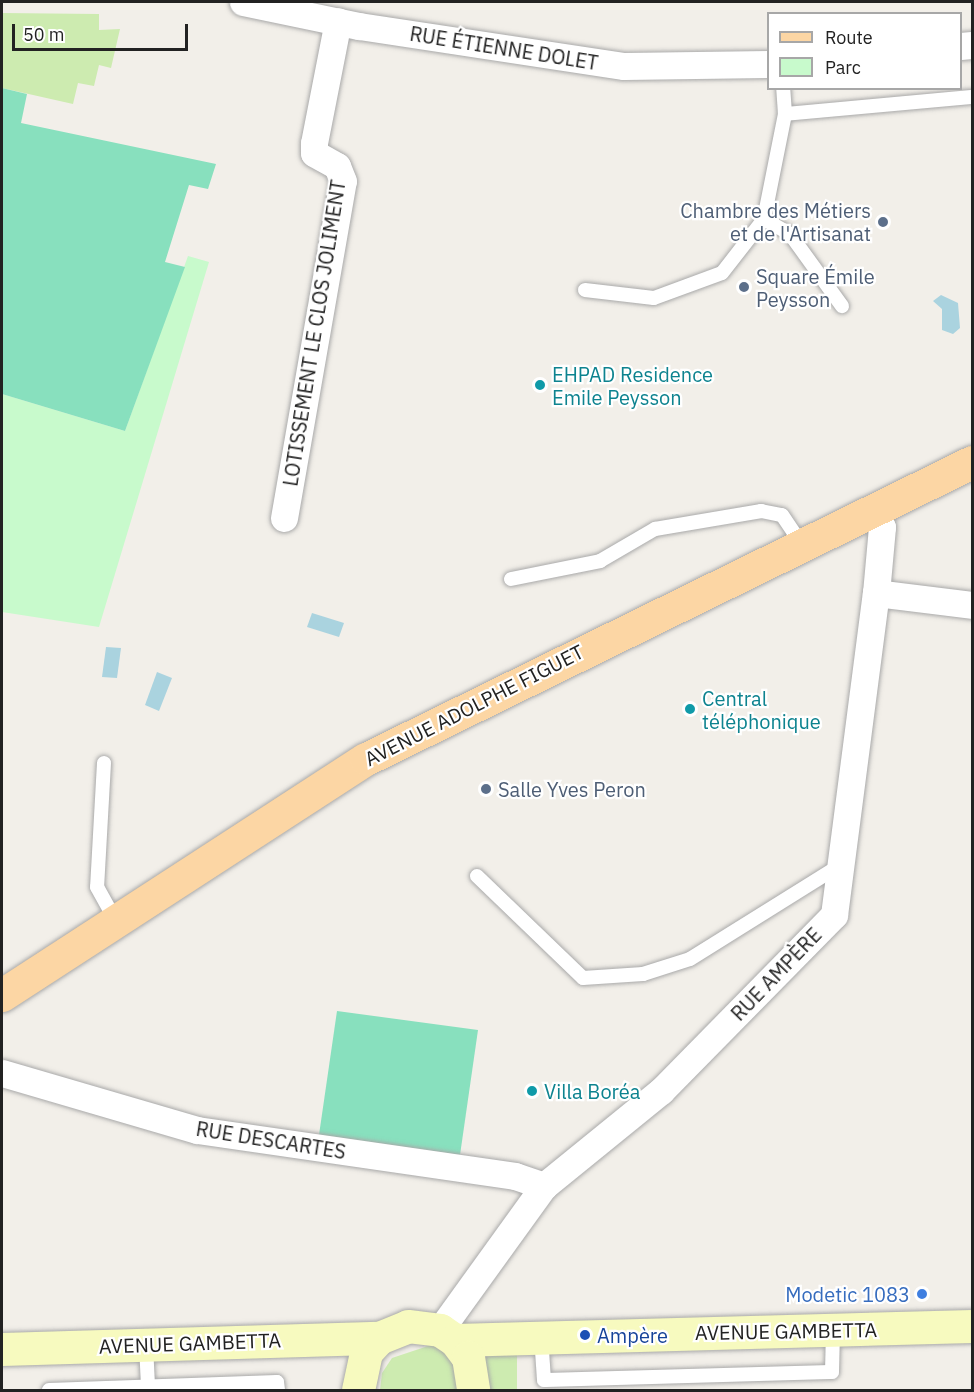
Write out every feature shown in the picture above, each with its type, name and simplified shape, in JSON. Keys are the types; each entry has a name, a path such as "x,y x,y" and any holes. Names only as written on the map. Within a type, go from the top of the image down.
{"main road":[{"name":"AVENUE ADOLPHE FIGUET","path":"2,995 366,759 972,462"},
{"name":"AVENUE GAMBETTA","path":"2,1349 379,1338 408,1326 448,1335 541,1335 972,1326"},
{"path":"448,1335 468,1357 473,1390"},
{"path":"358,1390 359,1369 379,1338"}],"street":[{"name":"RUE ÉTIENNE DOLET","path":"243,2 338,21 624,66 767,64"},
{"name":"LOTISSEMENT LE CLOS JOLIMENT","path":"284,518 343,181 337,166 314,153 338,21"},
{"name":"RUE AMPÈRE","path":"448,1335 544,1186 661,1090 834,915 837,867 876,593 882,527 874,510"},
{"path":"876,593 972,605"},
{"name":"RUE DESCARTES","path":"2,1073 197,1130 515,1176 544,1186"}],"lane":[{"path":"585,290 654,298 722,273 764,219 785,114 783,90"},
{"path":"785,114 972,97"},
{"path":"764,219 790,234 842,306"},
{"path":"511,579 600,561 655,530 761,511 782,515 802,546"},
{"path":"104,763 97,887 116,921"},
{"path":"477,876 583,978 643,974 690,959 733,937 837,867"},
{"path":"541,1335 544,1380 831,1372 833,1330"},
{"path":"146,1345 148,1386"},
{"path":"49,1390 148,1386 277,1386"}],"green space":[{"path":"2,13 99,14 99,30 120,29 111,68 99,65 94,86 78,83 73,104 2,88"},
{"path":"2,88 27,94 21,123 216,164 208,189 189,185 165,262 185,267 125,431 2,394"},
{"path":"188,256 209,262 99,627 2,612 2,394 125,431"},
{"path":"337,1011 478,1030 460,1155 319,1135"},
{"path":"517,1342 517,1390 480,1390 481,1346"},
{"path":"431,1345 452,1353 460,1390 380,1390 382,1373 392,1358"}],"water":[{"path":"941,295 958,303 960,328 953,334 942,330 942,309 933,301"},
{"path":"312,613 344,623 339,637 307,627"},
{"path":"106,647 121,648 117,678 102,677"},
{"path":"157,672 172,678 159,711 145,705"}],"place":[{"name":"Chambre des Métiers et de l'Artisanat","path":"883,222"},
{"name":"Square Émile Peysson","path":"744,287"},
{"name":"EHPAD Residence Emile Peysson","path":"540,385"},
{"name":"Central téléphonique","path":"690,709"},
{"name":"Salle Yves Peron","path":"486,789"},
{"name":"Villa Boréa","path":"532,1091"},
{"name":"Modetic 1083","path":"922,1294"},
{"name":"Ampère","path":"585,1335"}]}
